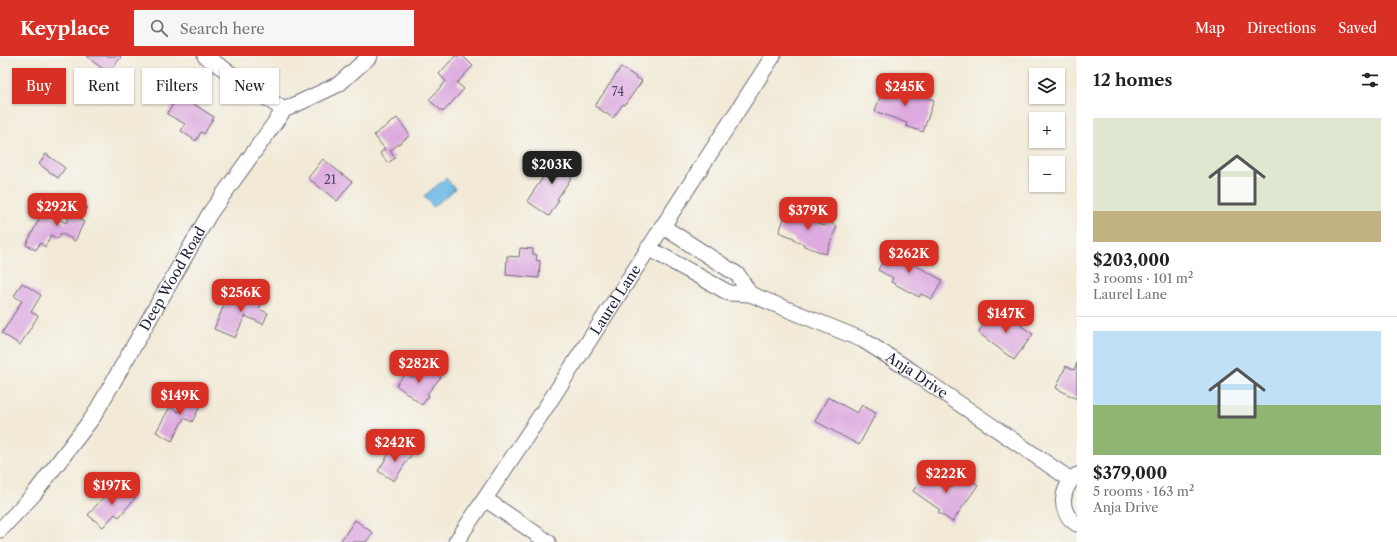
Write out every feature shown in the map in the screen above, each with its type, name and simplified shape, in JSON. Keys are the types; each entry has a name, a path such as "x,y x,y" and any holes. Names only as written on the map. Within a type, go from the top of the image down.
{"street":[{"path":"206,56 284,110"},
{"name":"Deep Wood Road","path":"0,530 34,494 93,417 210,213 284,110 339,84 370,56"},
{"name":"Laurel Lane","path":"456,542 773,56"},
{"path":"662,226 738,275 750,294"},
{"name":"Anja Drive","path":"648,248 729,293 750,294 863,340 913,372 1074,478 1066,488 1063,497 1064,506 1068,514 1077,524"},
{"path":"485,499 548,542"}],"water":[{"path":"446,178 455,189 433,207 424,196"}],"building":[{"path":"86,56 121,57 112,68 102,68"},
{"path":"455,56 463,56 473,66 457,83 464,89 443,112 429,100 446,81 439,74"},
{"path":"621,67 642,81 625,105 623,104 613,118 595,106"},
{"path":"885,83 934,100 923,132 906,126 907,123 875,111"},
{"path":"173,104 193,104 214,117 204,134 201,132 196,141 181,131 185,124 167,114"},
{"path":"397,118 410,135 390,151 395,158 388,163 380,153 385,149 374,135"},
{"path":"46,154 65,168 58,178 39,164"},
{"path":"558,155 578,168 557,199 559,200 549,216 527,201"},
{"path":"323,159 352,182 337,201 308,178"},
{"path":"77,201 87,207 80,220 84,222 75,241 61,233 58,239 51,235 45,247 40,243 36,250 26,245 43,211 66,223"},
{"path":"789,206 809,214 807,219 825,226 827,222 837,226 826,254 804,246 804,244 795,241 794,238 779,232"},
{"path":"891,245 909,255 906,260 942,280 932,299 921,294 919,297 891,282 893,278 878,270"},
{"path":"520,248 533,249 533,254 537,255 536,260 540,261 539,278 506,275 507,256 519,257"},
{"path":"22,283 41,295 31,312 38,316 20,345 2,333 22,301 14,296"},
{"path":"251,286 266,292 259,309 268,313 263,324 245,316 235,338 214,329 226,300 242,307"},
{"path":"993,311 1007,321 1013,314 1024,322 1021,326 1033,334 1014,360 980,334 979,331"},
{"path":"424,363 441,377 427,394 429,395 422,405 396,385 406,373 412,378"},
{"path":"1077,363 1077,399 1056,388 1066,366 1074,370"},
{"path":"190,392 204,399 192,422 184,418 172,441 156,432 170,407 179,412"},
{"path":"828,397 857,413 862,405 876,413 859,445 815,421"},
{"path":"395,444 411,455 394,481 378,471"},
{"path":"928,469 952,488 963,474 978,485 952,522 938,512 940,510 913,491"},
{"path":"123,486 136,497 119,517 115,514 103,527 88,515 109,491 114,496"},
{"path":"355,520 373,533 366,542 340,542"}]}
